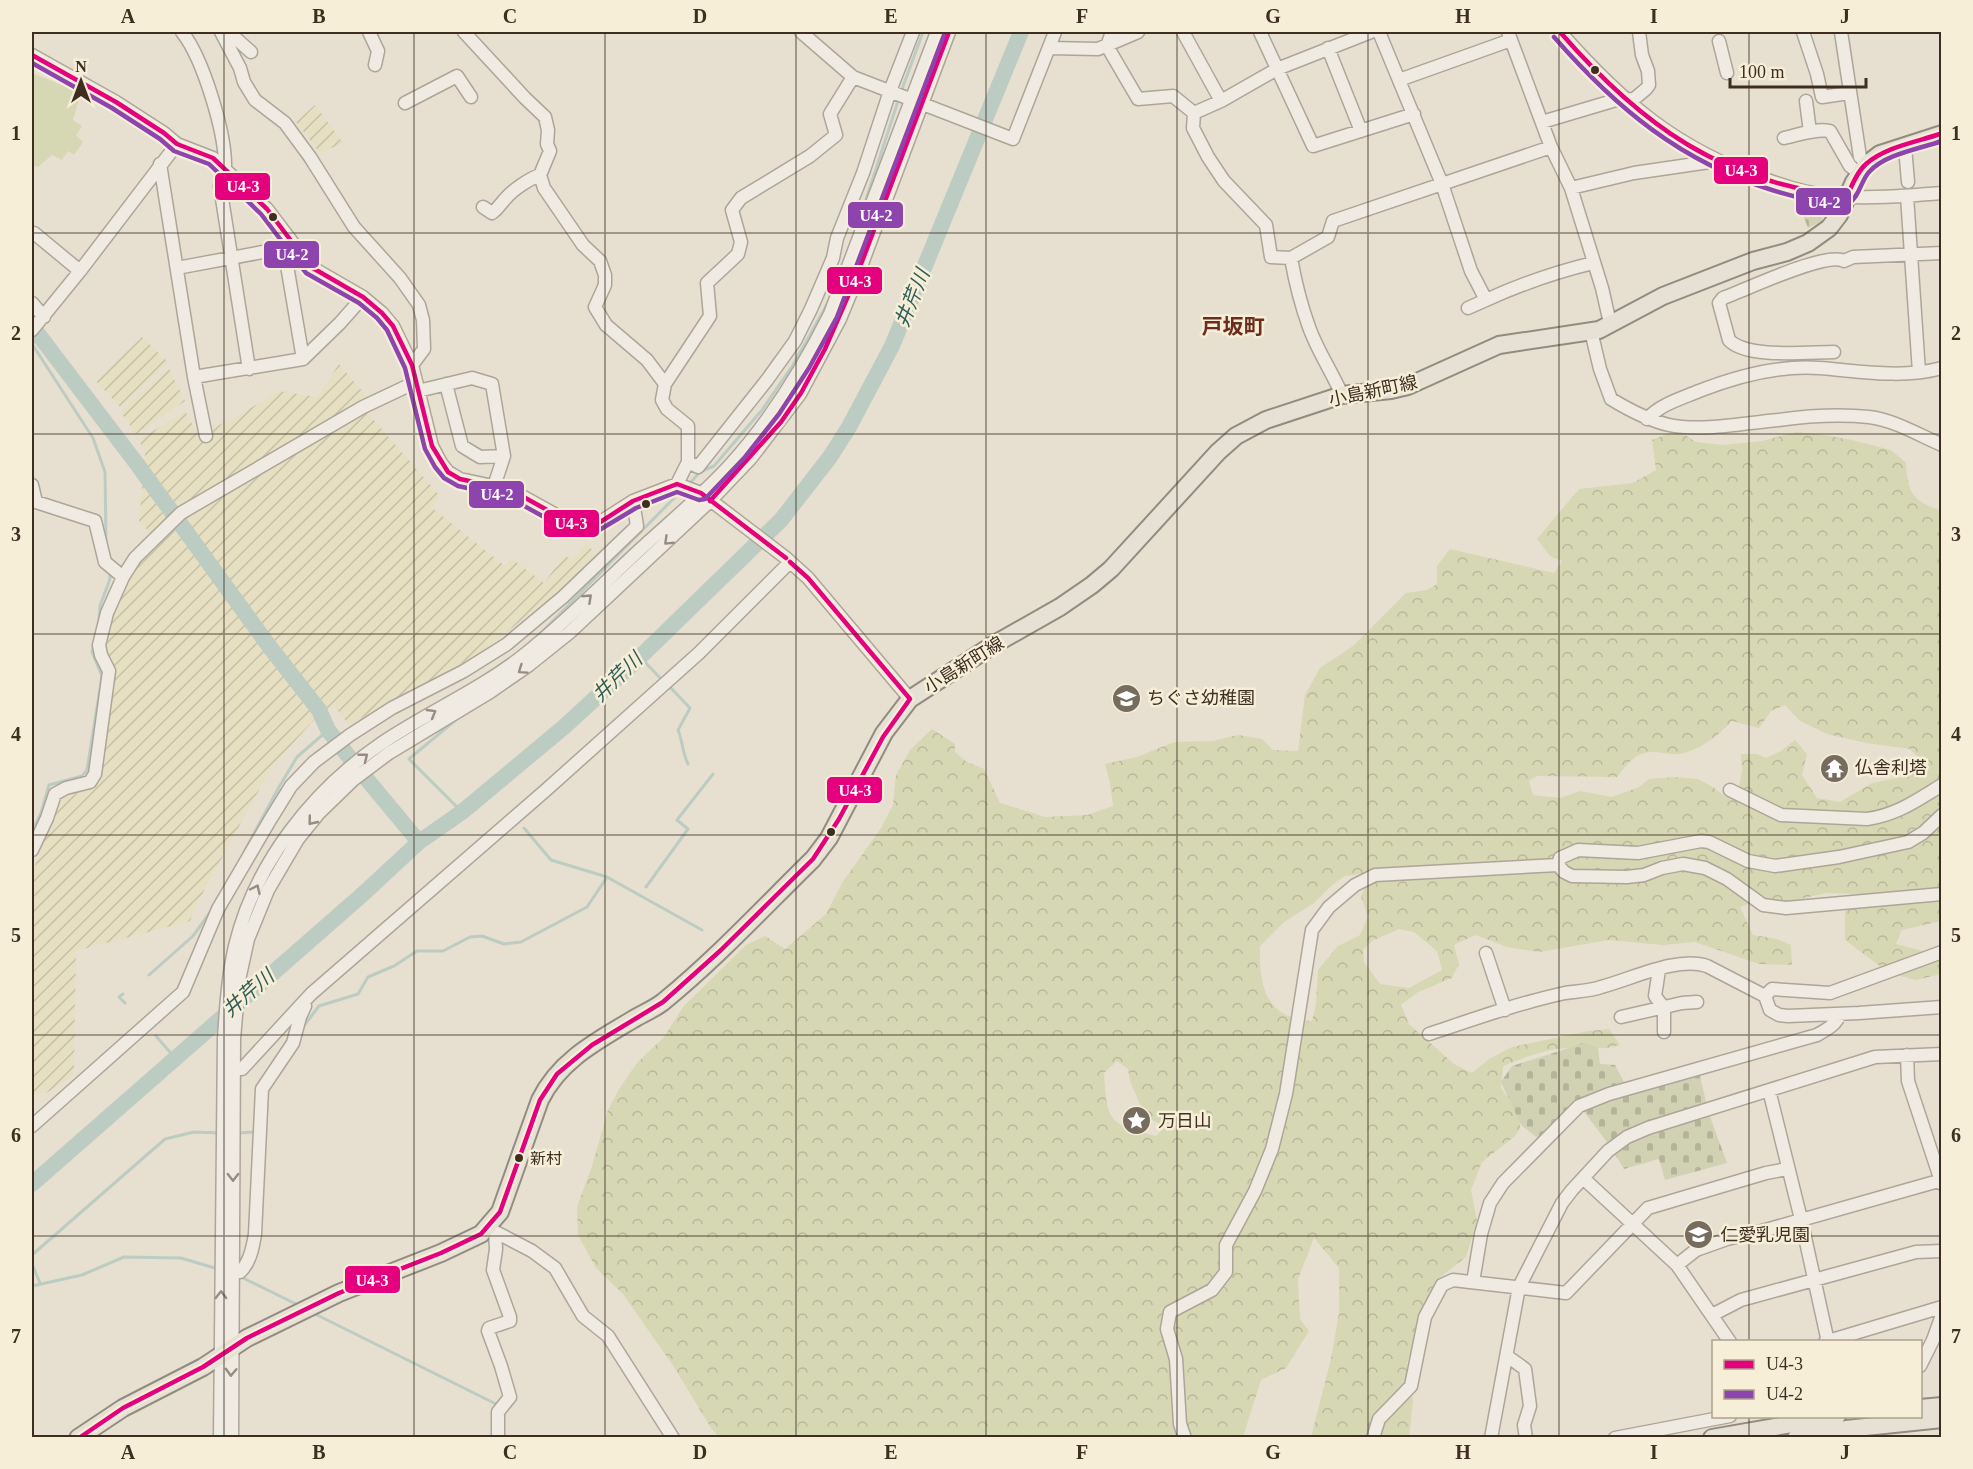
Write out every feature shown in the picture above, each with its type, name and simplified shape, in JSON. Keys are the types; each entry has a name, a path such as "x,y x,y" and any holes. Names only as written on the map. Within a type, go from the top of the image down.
{"main road":[{"path":"1863,169 1880,154 1941,133"},
{"name":"小島新町線","path":"78,1437 123,1408 203,1367 247,1338 314,1305 491,1230 500,1212 540,1100 548,1084 558,1072 593,1043 661,1004 697,973 813,859 829,838 884,733 910,699 1092,585 1111,569 1218,452 1236,436 1266,420 1342,395 1408,386 1499,345 1599,330 1662,296 1753,261 1787,252 1808,243 1829,228 1839,215 1863,169"},
{"path":"1922,1408 1941,1406"},
{"path":"1712,1437 1825,1418"},
{"path":"1796,1437 1941,1419"}],"street":[{"path":"182,32 208,86 222,137 225,169 220,186 249,369"},
{"path":"221,32 255,100 285,123 310,157 354,227 400,278 419,305 423,320 424,349 412,365"},
{"path":"231,32 251,52"},
{"path":"369,32 378,51 375,65"},
{"path":"464,32 545,117 548,130 547,144 550,151 540,175 544,188 583,245 600,261 605,275 604,285 595,307 606,325 647,360 664,384"},
{"path":"804,32 854,77 1013,139 1055,32"},
{"path":"688,462 698,466 795,341 833,258 837,238 863,173 890,91 913,32"},
{"path":"706,497 787,391 830,314 937,32"},
{"path":"233,1077 226,992 236,944 256,888 294,824 329,785 349,775 385,748 523,656 751,458 800,394 820,358 854,285 912,100 949,32"},
{"path":"1112,32 1107,46 1138,99 1173,96 1194,113"},
{"path":"1049,48 1098,49 1138,32"},
{"path":"1183,32 1221,101"},
{"path":"1260,32 1313,146 1414,114"},
{"path":"1194,113 1221,101 1277,69 1371,32"},
{"path":"1379,32 1442,184 1472,271 1486,300"},
{"path":"1560,32 1591,68 1624,100 1654,124 1716,161 1791,188 1830,196 1907,196 1941,193"},
{"path":"1542,122 1612,101 1637,98 1649,85 1639,32"},
{"path":"1803,32 1817,74 1822,98 1849,93"},
{"path":"1784,138 1810,132 1830,131 1850,166 1863,169 1849,93 1842,32"},
{"path":"1400,80 1509,35 1551,147 1571,188 1602,288 1610,323"},
{"path":"1719,41 1727,73"},
{"path":"1328,48 1361,131"},
{"path":"32,55 116,102 177,144 213,158 267,209 290,247 311,267 363,297 382,313 393,326 412,365 432,446 448,472 460,479 511,490 576,526 591,528 633,501 677,484 688,462 688,426 667,409 662,400 664,384 710,316 707,283 738,254 741,242 732,210 741,198 810,156 836,135 830,114 854,77"},
{"path":"405,103 457,76 471,97"},
{"path":"1806,101 1810,132"},
{"path":"1194,113 1193,128 1208,157 1224,181 1266,225 1271,257 1291,258 1328,237 1333,221 1551,147"},
{"path":"32,330 80,272 177,144"},
{"path":"1905,147 1908,182"},
{"path":"1571,188 1634,173 1716,161"},
{"path":"160,164 194,377 206,436"},
{"path":"483,207 492,213 500,208 505,199 533,177 540,175"},
{"path":"1907,196 1919,372"},
{"path":"32,235 34,233 80,272"},
{"path":"177,268 290,247"},
{"path":"290,247 303,359"},
{"path":"1834,352 1750,350 1733,344 1729,340 1719,303 1723,298 1827,259 1840,258 1844,261 1852,257 1941,253"},
{"path":"833,258 850,262"},
{"path":"1291,258 1309,328 1342,395"},
{"path":"1468,308 1518,285 1593,263"},
{"path":"194,377 303,359 363,297"},
{"path":"32,303 43,318"},
{"path":"1591,331 1600,369 1611,399 1647,419 1671,425 1722,427 1781,419 1871,417 1894,424 1941,445"},
{"path":"1647,419 1656,409 1743,375 1779,369 1817,368 1856,373 1919,372 1941,368"},
{"path":"32,850 55,794 66,788 90,782 95,774 109,671 99,645 107,613 123,577 135,558 182,513 363,407 417,386 446,384 472,378 492,384 504,456 494,486"},
{"path":"767,380 787,391"},
{"path":"446,384 462,446 480,457 504,456"},
{"path":"677,484 706,497 808,578 910,699"},
{"path":"32,485 36,502 95,521 105,562 123,577"},
{"path":"32,1126 183,992 218,909 291,786 314,762 392,708 482,661 507,644 563,597 637,526 633,501"},
{"path":"233,1077 311,994 546,790 682,668 788,560"},
{"path":"220,1437 226,1352 233,1077 239,980 248,939 268,890 298,838 349,775"},
{"path":"1730,790 1759,806 1781,814 1818,818 1867,819 1880,818 1904,810 1941,785"},
{"path":"1558,864 1560,858 1578,850 1638,853 1701,841 1708,842 1748,861 1775,866 1839,857 1908,842 1923,833 1941,815"},
{"path":"1558,864 1564,872 1572,876 1627,877 1644,875 1683,864 1705,868 1727,879 1763,905 1785,908 1941,894"},
{"path":"1185,1437 1180,1424 1176,1359 1167,1329 1170,1312 1212,1290 1227,1272 1226,1245 1256,1191 1272,1149 1286,1094 1312,930 1329,907 1355,885 1375,875 1558,864"},
{"path":"1765,996 1772,988 1830,993 1941,952"},
{"path":"1486,953 1505,1010"},
{"path":"1429,1034 1565,993 1599,988 1678,964 1699,963 1765,996 1770,1010 1779,1015 1840,1014 1941,1006"},
{"path":"1659,970 1655,996 1664,1008 1664,1032"},
{"path":"227,1268 240,1272 244,1269 253,1247 262,1089 292,1043 300,1017 311,994"},
{"path":"1621,1017 1682,1003 1697,1002"},
{"path":"1473,1282 1481,1234 1490,1203 1503,1183 1579,1106 1609,1094 1817,1035 1832,1027 1840,1014"},
{"path":"1491,1437 1519,1287 1562,1203 1608,1151 1628,1137 1648,1128 1875,1057 1941,1054"},
{"path":"1677,1265 1696,1250 1727,1239 1941,1182 1908,1081 1907,1055"},
{"path":"1769,1090 1815,1279 1827,1340"},
{"path":"1373,1437 1379,1419 1411,1386 1425,1317 1442,1285 1454,1280 1566,1293 1648,1208 1766,1173 1787,1169"},
{"path":"1583,1178 1677,1265 1729,1340"},
{"path":"491,1230 496,1249 493,1270 510,1317 510,1321 489,1328 488,1331 510,1397 498,1412 498,1437"},
{"path":"491,1230 532,1251 555,1268 583,1316 608,1336 673,1437"},
{"path":"1712,1315 1741,1300 1815,1279 1916,1252 1941,1251"},
{"path":"1830,1340 1941,1307"},
{"path":"1922,1362 1933,1340 1941,1315"},
{"path":"226,1352 231,1374 232,1437"},
{"path":"1507,1356 1525,1369 1530,1406 1524,1425 1526,1437"},
{"path":"1615,1437 1719,1418"}],"shaded area":[{"path":"315,105 343,143 320,153 296,122"},
{"path":"142,337 168,362 120,407 96,381"},
{"path":"339,364 368,398 366,411 439,495 431,507 505,566 511,558 544,583 564,556 573,559 587,542 595,555 557,593 477,655 349,725 333,704 311,723 271,768 200,898 190,921 76,951 74,1074 48,1092 32,1096 32,880 42,835 55,800 72,791 96,785 100,765 105,652 114,608 149,532 139,521 145,453 139,440 185,411 198,435 234,418 279,391 317,397"},
{"path":"169,369 185,401 136,434 120,411"}],"green space":[{"path":"32,73 81,93 73,120 82,126 76,135 83,142 74,155 68,151 62,160 52,155 38,167 32,165"},
{"path":"1802,204 1823,209 1822,221 1808,228 1802,212"},
{"path":"1677,430 1696,442 1723,445 1762,441 1796,432 1852,440 1891,450 1906,463 1908,482 1913,494 1924,503 1941,511 1941,921 1902,930 1896,944 1923,951 1941,949 1941,974 1916,980 1889,973 1845,940 1845,912 1857,894 1826,893 1783,903 1761,899 1740,907 1753,935 1777,939 1791,945 1792,965 1759,964 1695,942 1663,945 1609,940 1539,952 1507,947 1476,935 1454,945 1459,964 1452,978 1418,992 1401,1005 1409,1024 1454,1064 1472,1073 1489,1059 1512,1047 1589,1031 1609,1029 1620,1045 1607,1048 1551,1050 1503,1066 1501,1088 1520,1116 1520,1128 1515,1136 1482,1162 1471,1190 1477,1221 1466,1257 1439,1278 1407,1363 1413,1402 1409,1437 1311,1437 1331,1359 1339,1313 1339,1268 1314,1238 1298,1279 1300,1319 1309,1331 1286,1368 1261,1380 1243,1437 719,1437 623,1294 596,1268 578,1235 577,1207 592,1166 608,1110 637,1063 664,1037 683,1007 746,945 765,936 785,949 826,914 842,883 881,828 893,805 896,775 910,750 932,729 955,744 955,752 967,762 984,769 1000,803 1045,817 1087,815 1113,806 1105,764 1137,757 1174,742 1213,741 1238,735 1262,739 1273,750 1298,751 1305,695 1320,668 1353,646 1406,593 1427,590 1437,584 1437,566 1450,549 1554,573 1562,561 1550,556 1537,539 1579,489 1633,483 1656,470 1652,440","holes":["1785,705 1800,721 1827,734 1866,743 1910,749 1922,761 1922,769 1911,775 1872,783 1840,802 1817,798 1802,775 1807,754 1795,740 1781,751 1766,758 1757,754 1741,754 1742,771 1739,787 1726,797 1698,779 1675,777 1649,779 1639,787 1612,797 1580,791 1560,798 1533,795 1529,781 1537,776 1617,777 1636,756 1653,752 1685,753 1714,738 1732,721 1759,728 1771,711","1363,874 1369,876 1361,897 1368,916 1360,935 1338,946 1318,970 1316,1004 1312,1021 1296,1019 1275,1007 1268,997 1261,974 1260,946 1284,922 1314,903 1345,876","1399,929 1414,932 1437,951 1442,970 1409,988 1380,984 1364,962 1363,950 1372,941","1117,1061 1128,1069 1130,1081 1145,1116 1165,1127 1156,1136 1128,1128 1114,1119 1109,1112 1104,1073"]},
{"path":"1585,1043 1598,1048 1600,1064 1615,1065 1626,1086 1582,1099 1540,1140 1521,1125 1501,1082 1512,1066"},
{"path":"1699,1072 1707,1106 1609,1145 1582,1109 1592,1104"},
{"path":"1709,1114 1727,1163 1665,1180 1659,1159 1624,1169 1614,1153 1638,1136"}],"waterway":[{"path":"901,92 923,32"},
{"name":"井芹川","path":"32,1184 363,894 419,842 462,812 564,727 640,657 781,520 830,457 849,427 892,346 1021,32"},
{"path":"861,215 899,98"},
{"path":"688,485 700,472 714,466 762,410 793,365 830,299"},
{"path":"32,326 319,710 328,730 419,842"},
{"path":"32,344 39,337"},
{"path":"32,344 93,438 105,472 106,541"},
{"path":"536,638 683,489"},
{"path":"99,622 100,606 110,579 110,571"},
{"path":"32,832 41,813 49,785 82,776 87,770 102,676 92,652 94,643"},
{"path":"640,657 663,681"},
{"path":"668,685 690,708 678,730 688,764"},
{"path":"458,718 409,759 462,812"},
{"path":"245,850 297,757 328,730"},
{"path":"646,887 688,829 677,820 713,774"},
{"path":"524,828 551,860 607,877"},
{"path":"303,1027 319,1006 358,994 368,977 394,966 417,951 443,951 470,937 482,936 504,944 521,942 587,907 607,877 702,930"},
{"path":"149,975 193,936 211,911"},
{"path":"123,994 119,997 125,1003"},
{"path":"156,1036 175,1058"},
{"path":"32,1255 165,1139 194,1132 220,1133"},
{"path":"238,1133 254,1132"},
{"path":"32,1286 82,1275 124,1257 181,1258 218,1269"},
{"path":"32,1264 40,1283"},
{"path":"241,1277 300,1306"},
{"path":"313,1313 498,1405"}],"transit line":[{"name":"U4-3","path":"710,501 781,422 801,393 825,349 855,280 949,32"},
{"name":"U4-3","path":"1560,32 1621,95 1653,121 1687,144 1722,163 1760,178 1802,189 1847,196 1860,171 1874,158 1891,149 1942,132"},
{"name":"U4-2","path":"32,63 112,108 160,139 174,151 209,164 261,214 306,273 359,303 377,318 387,330 405,368 425,449 444,478 458,486 508,497 573,533 591,535 636,508 677,492 699,500 705,499 745,457 779,414 809,368 837,317 944,35"},
{"name":"U4-2","path":"1554,37 1601,87 1652,130 1708,164 1739,178 1791,196 1849,203 1855,197 1866,176 1876,166 1893,156 1942,141"},
{"name":"U4-3","path":"32,55 116,102 177,144 213,158 267,209 311,267 363,297 382,313 393,326 412,365 432,446 448,472 460,479 511,490 576,526 591,528 633,501 677,484 701,493 786,558"},
{"name":"U4-3","path":"79,1438 123,1408 203,1367 247,1338 339,1293 441,1253 481,1234 500,1212 540,1100 557,1074 592,1045 663,1002 721,950 813,859 839,819 883,737 910,699 808,578 790,562"}],"place":[{"name":"ちぐさ幼稚園","path":"1126,698"},
{"name":"仏舎利塔","path":"1834,768"},
{"name":"万日山","path":"1137,1121"},
{"name":"新村","path":"519,1158"},
{"name":"仁愛乳児園","path":"1699,1235"}],"district":[{"name":"戸坂町","path":"1233,327"}]}
